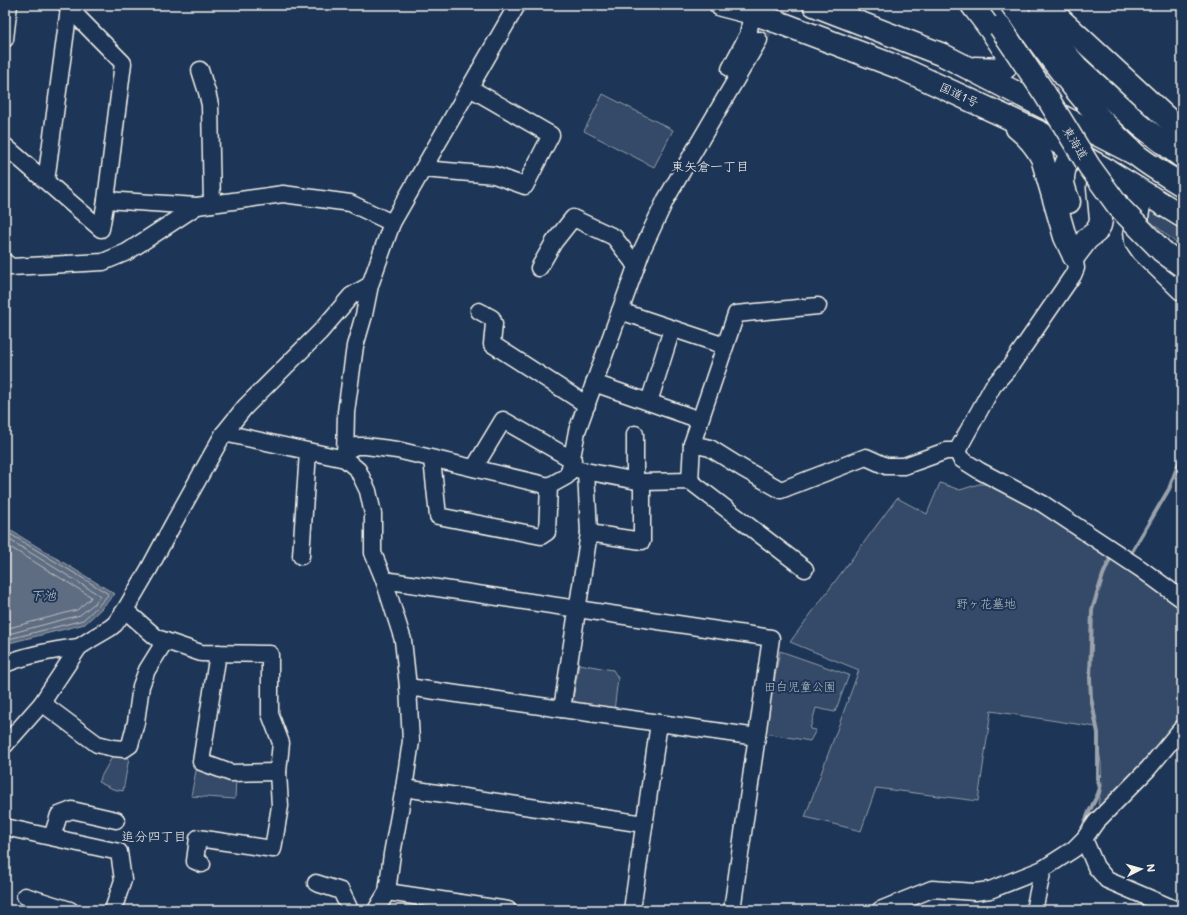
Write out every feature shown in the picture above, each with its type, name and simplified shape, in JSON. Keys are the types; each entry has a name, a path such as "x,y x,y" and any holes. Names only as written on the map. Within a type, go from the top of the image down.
{"highway":[{"name":"国道1号","path":"721,5 778,22 904,69 1041,133 1107,170 1182,216"},
{"path":"814,5 943,55 1135,154 1182,185"},
{"path":"966,67 997,70 1005,68 1008,63 1003,49 972,5"},
{"name":"東海道","path":"985,5 1045,94 1089,166 1118,206 1162,251 1182,266"},
{"path":"1012,5 1055,64 1102,121 1135,154"},
{"path":"1182,132 1044,5 1041,12 1044,26 1052,38 1077,67 1113,106 1182,157"},
{"path":"997,112 1024,134 1037,148 1046,170 1065,237 1074,256"},
{"path":"1066,162 1063,186 1075,218 1078,233 1074,256"},
{"path":"1074,256 1087,239 1096,232 1100,225 1101,220 1098,188 1099,176 1107,170"},
{"path":"1136,188 1140,197 1140,205 1135,230 1136,241 1143,251 1182,289"}],"street":[{"path":"5,39 9,5"},
{"path":"376,910 387,892 411,741 408,687 403,640 384,580 373,553 373,514 368,491 358,470 345,455 346,412 355,346 364,315 370,285 392,223 517,5"},
{"path":"46,181 67,6"},
{"path":"5,146 101,229 123,63 67,6"},
{"path":"752,13 748,36 689,144 695,148 705,151 778,22"},
{"path":"562,709 589,533 576,466 577,431 642,250 666,199 759,40"},
{"path":"200,70 210,105 212,204"},
{"path":"423,169 494,175 525,186 551,136 470,88"},
{"path":"106,200 196,206 283,194 350,203 392,223"},
{"path":"5,262 11,267 103,262 132,248 196,206"},
{"path":"539,268 554,242 573,218 614,237 636,266"},
{"path":"957,450 993,386 1009,368 1073,275 1076,268 1074,256"},
{"path":"5,745 42,704 48,692 80,647 115,624 125,610 224,434 245,407 320,332 351,296 370,285"},
{"path":"690,482 692,444 736,314 818,306"},
{"path":"479,311 492,318 494,324 492,344 586,406"},
{"path":"620,312 725,346"},
{"path":"649,402 672,328"},
{"path":"594,384 700,420"},
{"path":"474,468 503,420 576,466 638,481 690,482 805,569"},
{"path":"224,434 308,452 345,455 356,446 397,450 549,486 567,476 576,466"},
{"path":"589,533 642,541 635,434"},
{"path":"692,444 710,448 781,490 866,457 886,466 904,466 946,452 957,450"},
{"path":"957,450 961,459 980,471 1043,504 1141,569 1182,599"},
{"path":"301,556 308,452"},
{"path":"432,459 438,516 541,536 547,532 549,486"},
{"path":"384,580 771,638 732,910"},
{"path":"125,610 157,638 201,653 270,654 270,714 281,743 278,772 280,806 273,849 198,838 195,861 202,864"},
{"path":"42,704 97,744 124,749 130,746 136,722 141,686 146,670 165,641"},
{"path":"5,664 14,660 53,651 80,647"},
{"path":"218,653 201,762 231,773 278,772"},
{"path":"408,687 757,737"},
{"path":"632,910 659,723"},
{"path":"880,910 932,889 975,892 990,890 1042,868 1074,849 1084,839 1096,822 1148,769 1182,728"},
{"path":"404,788 644,824"},
{"path":"52,837 59,815 72,810 116,820"},
{"path":"5,828 119,852 123,880 113,910"},
{"path":"1084,839 1096,867 1107,880 1177,910"},
{"path":"1034,910 1042,868"},
{"path":"316,882 341,891 350,910"},
{"path":"387,892 508,910"},
{"path":"25,896 70,910"}],"green space":[{"path":"603,94 673,130 654,167 584,131"},
{"path":"1148,207 1182,229 1182,248 1142,214"},
{"name":"野ヶ花墓地","path":"940,483 960,490 979,484 988,484 1013,494 1104,550 1182,606 1182,718 1144,765 1104,808 1098,804 1102,786 1101,764 1096,727 991,711 978,801 876,788 861,831 805,817 859,670 790,642 897,498 927,514"},
{"name":"田白児童公園","path":"780,651 849,675 835,712 816,708 810,729 816,730 810,741 764,733"},
{"path":"579,664 613,670 618,678 614,711 578,704 573,699"},
{"path":"114,754 129,758 123,791 113,789 98,782"},
{"path":"197,766 236,777 235,799 191,796"}],"water":[{"name":"下池","path":"5,527 115,594 85,624 5,644"}],"waterway":[{"path":"1182,396 1179,411 1182,418"},
{"path":"1130,555 1169,489 1182,454"},
{"path":"1081,832 1100,788 1098,781 1098,733 1091,698 1090,678 1092,610 1103,575 1112,554"}],"tunnel":[{"path":"759,40 780,5"}],"district":[{"name":"東矢倉一丁目","path":"710,166"},
{"name":"追分四丁目","path":"154,836"}]}
